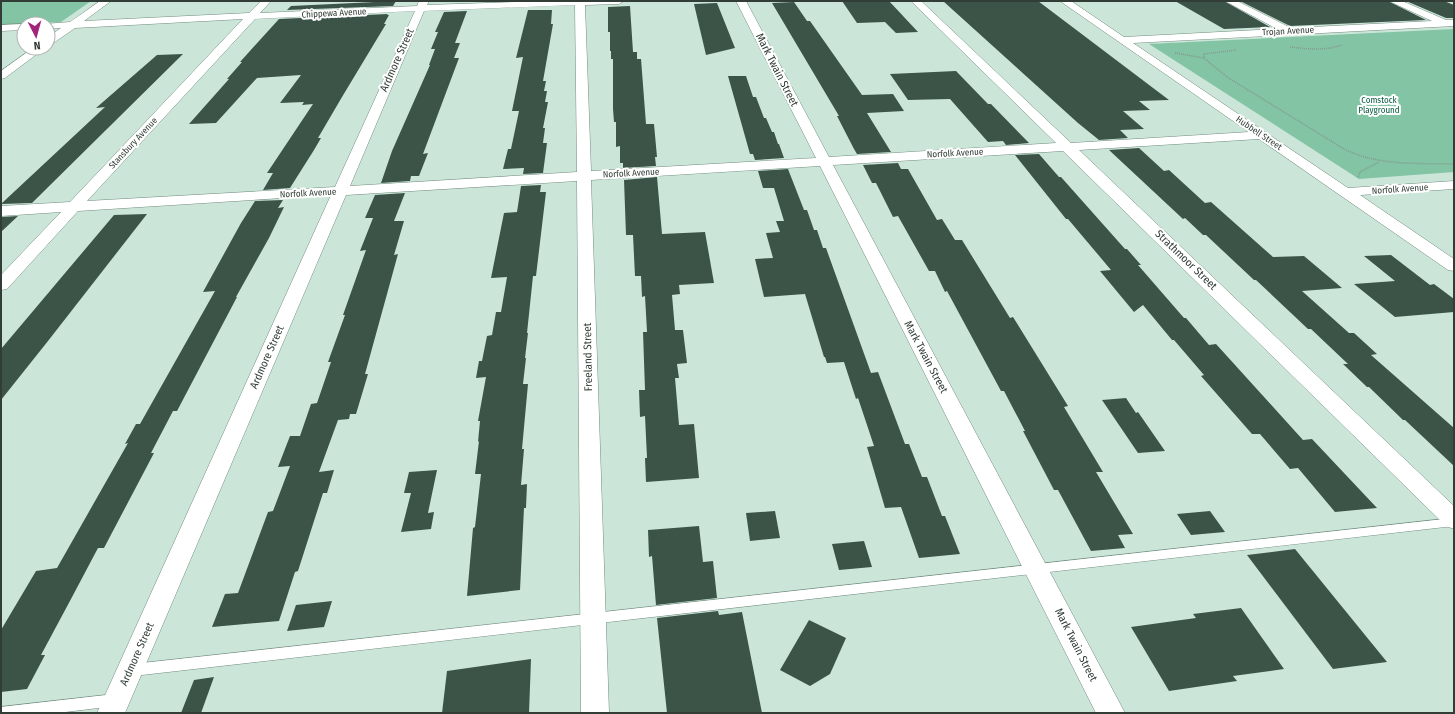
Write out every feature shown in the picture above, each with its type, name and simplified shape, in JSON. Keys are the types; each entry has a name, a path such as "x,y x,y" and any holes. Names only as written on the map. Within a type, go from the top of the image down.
{"street":[{"path":"56,36 106,1"},
{"name":"Stansbury Avenue","path":"1,285 266,1"},
{"name":"Chippewa Avenue","path":"56,26 252,16 422,5 619,1"},
{"name":"Mark Twain Street","path":"741,1 1111,713"},
{"name":"Strathmoor Street","path":"916,1 1069,146 1454,521"},
{"name":"Hubbell Street","path":"1065,1 1454,266"},
{"path":"1230,1 1289,31"},
{"path":"1394,1 1450,23"},
{"name":"Freeland Street","path":"580,2 595,713"},
{"name":"Ardmore Street","path":"114,706 422,5"},
{"name":"Trojan Avenue","path":"1122,40 1450,23"},
{"path":"1,28 16,27"},
{"path":"1,76 29,56"},
{"name":"Norfolk Avenue","path":"1,211 1262,135"},
{"name":"Norfolk Avenue","path":"1346,192 1454,185"}],"lane":[{"path":"130,671 1454,521"},
{"path":"1,713 114,706"}],"path":[{"path":"1286,47 1317,50 1330,49 1347,43"},
{"path":"1238,50 1204,54 1204,58 1227,77 1344,149 1358,156 1379,161 1454,164"},
{"path":"1357,181 1356,179 1360,172 1379,161"}],"green space":[{"path":"1,1 91,1 61,22 56,22 56,16 16,16 16,24 1,25"},
{"name":"Comstock Playground","path":"1454,29 1454,172 1359,179 1149,44"}],"building":[{"path":"396,1 393,6 287,10 291,6"},
{"path":"842,1 889,1 918,32 896,33 885,22 857,23"},
{"path":"943,1 1038,1 1169,100 1139,101 1150,110 1123,111 1144,129 1120,130 1128,138 1099,140 1078,123"},
{"path":"1175,1 1224,1 1270,27 1224,29"},
{"path":"1240,1 1388,1 1426,20 1290,26"},
{"path":"1406,1 1444,1 1454,5 1454,18 1446,18"},
{"path":"794,2 807,21 810,21 862,95 893,94 904,111 867,113 891,152 857,154 837,116 839,116 772,3"},
{"path":"717,3 735,48 706,55 694,4"},
{"path":"630,6 633,52 637,52 637,59 641,59 646,124 654,124 657,157 655,157 656,166 623,168 623,163 620,163 620,146 616,147 616,122 614,122 613,109 613,59 611,59 610,51 610,32 608,32 608,7"},
{"path":"528,10 552,10 551,24 553,24 543,81 546,81 544,91 547,91 545,102 548,102 543,128 545,128 543,143 547,143 543,173 523,174 524,168 503,169 508,149 511,149 519,111 512,111 523,57 516,58"},
{"path":"467,11 455,43 460,43 454,58 459,58 423,154 428,153 419,176 411,176 410,181 381,183 392,151 430,65 435,49 431,49 438,32 435,32 444,12"},
{"path":"388,14 387,15 389,15 384,24 386,24 318,138 321,138 314,150 290,188 263,190 273,173 267,173 313,104 302,105 304,102 280,103 301,75 257,78 216,123 189,124 229,79 227,79 242,62 240,62 279,19"},
{"path":"183,54 32,203 1,204 105,107 96,108 157,55"},
{"path":"956,71 1029,143 1006,145 1003,141 988,142 950,99 908,100 890,74"},
{"path":"728,76 746,76 753,97 756,97 764,118 766,118 772,132 774,132 784,158 755,160 753,154 750,154"},
{"path":"1139,148 1164,171 1169,170 1205,203 1211,202 1273,257 1304,256 1342,288 1302,291 1349,333 1354,333 1377,354 1371,355 1454,428 1454,466 1369,387 1367,387 1343,364 1348,364 1311,329 1308,329 1206,235 1203,235 1185,218 1183,219 1109,150"},
{"path":"1039,154 1125,249 1127,249 1141,265 1138,265 1209,345 1216,344 1303,440 1312,439 1377,508 1335,512 1298,468 1290,469 1260,434 1252,434 1201,376 1204,375 1143,305 1134,312 1100,271 1111,270 1068,219 1066,219 1015,155"},
{"path":"898,163 901,169 908,169 937,220 942,219 955,240 962,240 1010,318 1013,317 1068,406 1064,407 1103,472 1096,472 1133,534 1118,535 1125,548 1091,551 1058,490 1054,490 1004,391 1001,391 947,291 945,292 935,271 929,271 898,216 893,217 876,183 872,183 863,165"},
{"path":"788,169 804,210 807,210 814,230 817,230 823,248 826,248 871,373 878,372 905,444 909,444 922,477 927,477 942,516 945,516 960,554 919,558 901,507 885,508 867,447 874,446 858,398 856,399 844,362 827,363 805,294 764,297 755,259 773,258 766,233 780,232 776,221 784,221 774,188 763,188 758,171"},
{"path":"657,177 662,234 705,232 714,283 679,285 680,294 672,295 675,330 683,330 687,363 677,364 679,378 675,378 679,425 694,424 699,478 646,482 645,458 647,458 645,416 640,417 639,390 645,390 643,332 647,332 645,296 642,297 641,276 635,276 633,235 626,235 624,180"},
{"path":"541,185 540,192 546,192 536,276 533,276 523,384 528,384 522,449 524,449 521,485 527,484 526,508 524,508 520,590 467,596 473,528 475,527 481,474 475,474 479,441 478,442 480,421 478,421 486,377 476,378 479,361 482,361 487,336 492,335 496,312 501,312 507,277 491,278 504,213 517,212 521,186"},
{"path":"405,193 394,221 404,221 394,255 398,254 365,374 368,374 356,414 350,414 349,419 338,420 319,472 334,470 327,493 323,493 298,571 295,572 279,621 212,627 225,594 238,593 268,512 273,511 290,466 278,467 290,436 300,436 311,404 317,403 331,362 328,362 345,315 343,315 366,250 360,251 373,218 365,218 375,195"},
{"path":"283,200 278,208 284,207 269,238 236,297 177,411 173,411 151,453 154,453 104,548 98,548 41,655 45,655 27,689 1,692 1,630 36,571 57,568 128,443 125,444 136,424 140,424 215,291 203,292 241,223 255,201"},
{"path":"147,214 1,400 1,349 114,215"},
{"path":"18,216 1,232 1,217"},
{"path":"1391,255 1430,285 1434,284 1454,299 1454,312 1395,317 1354,284 1395,281 1364,256"},
{"path":"1126,398 1136,413 1138,412 1165,451 1138,453 1102,400"},
{"path":"437,470 428,513 434,512 431,529 401,532 411,493 404,493 409,472"},
{"path":"775,511 780,538 750,541 746,513"},
{"path":"1210,511 1225,532 1191,535 1177,514"},
{"path":"699,526 703,562 713,561 717,598 656,605 652,556 649,557 648,530"},
{"path":"864,541 872,567 839,570 832,544"},
{"path":"1295,549 1387,662 1333,669 1247,555"},
{"path":"332,601 324,627 287,631 296,605"},
{"path":"1241,608 1284,669 1233,676 1237,681 1169,691 1131,627 1196,618 1193,614"},
{"path":"718,611 719,615 742,612 762,713 667,713 657,618"},
{"path":"809,620 846,638 830,674 810,686 780,670"},
{"path":"531,659 529,713 442,713 447,671"},
{"path":"214,677 201,713 181,713 194,680"}]}
